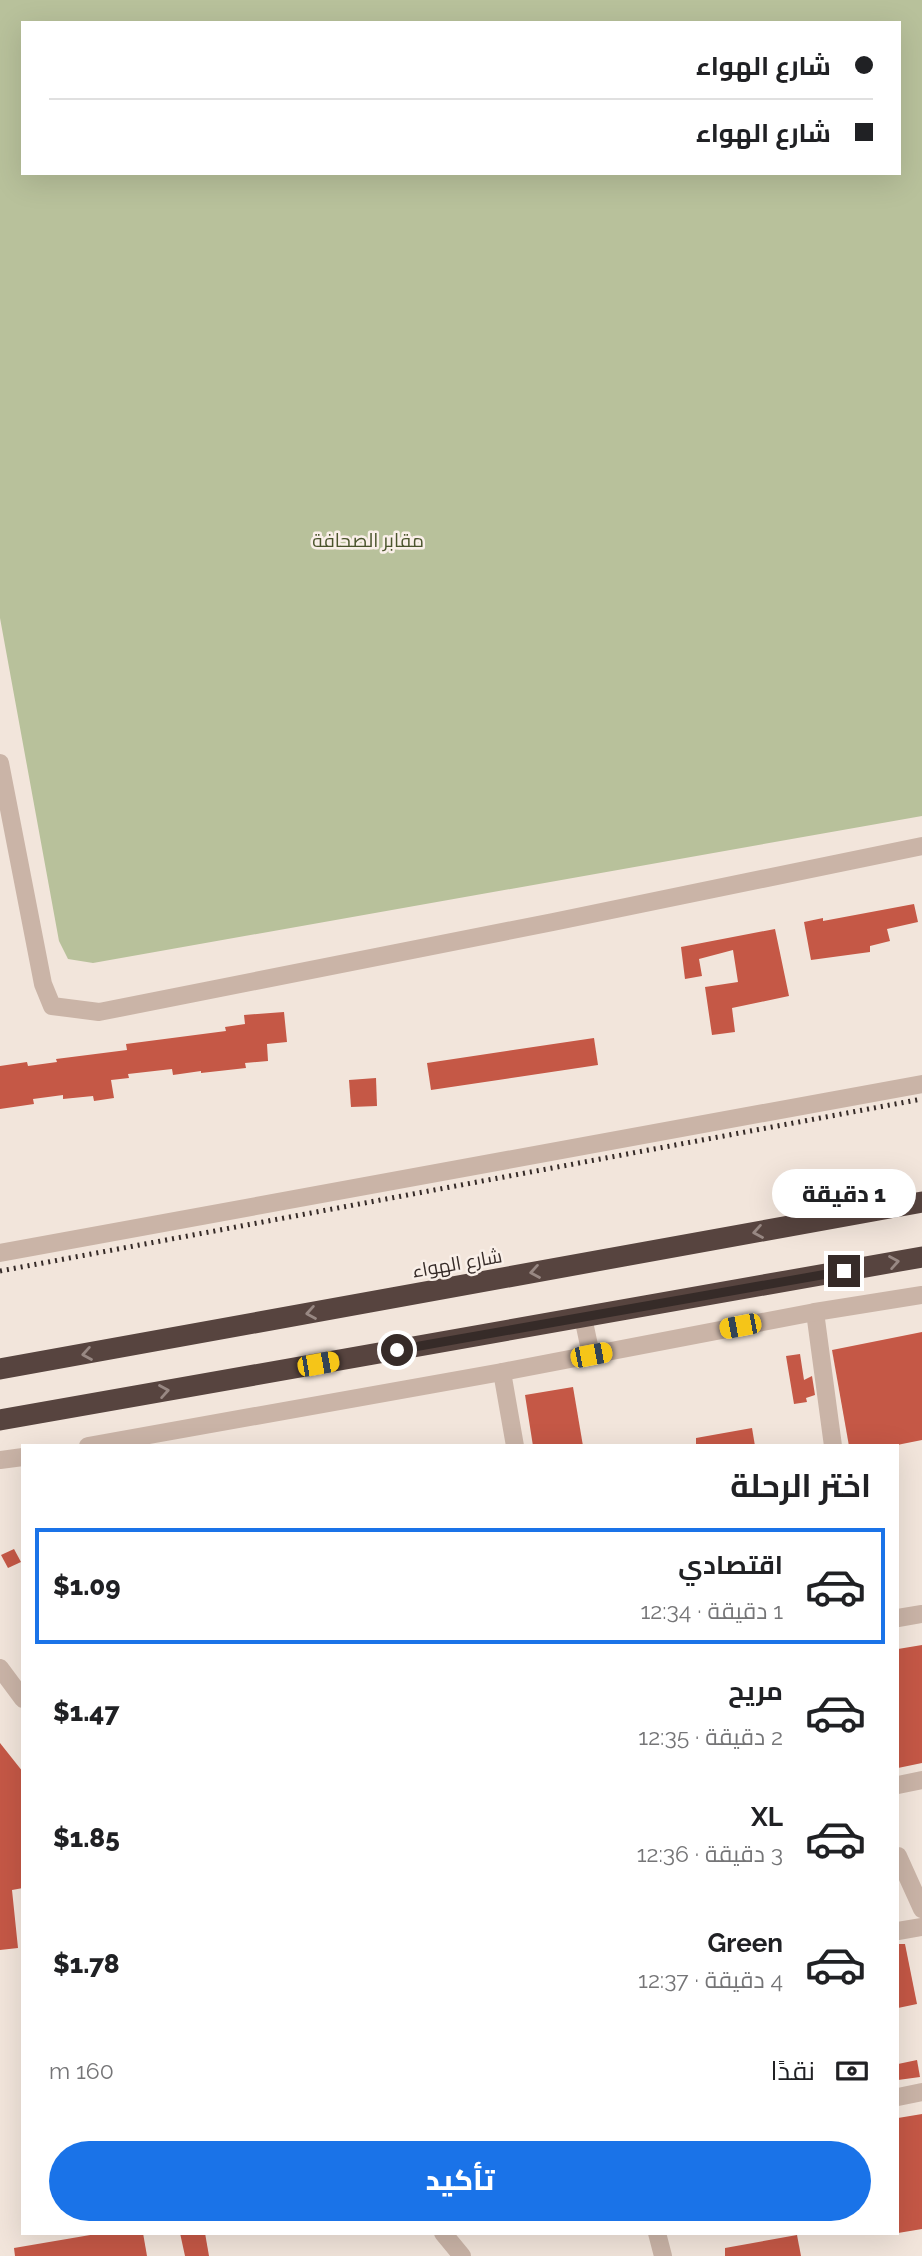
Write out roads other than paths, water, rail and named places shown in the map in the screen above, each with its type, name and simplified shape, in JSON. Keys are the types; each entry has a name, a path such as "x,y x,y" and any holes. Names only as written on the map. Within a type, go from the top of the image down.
{"highway":[{"name":"شارع الهواء","path":"0,1369 922,1202"},
{"path":"0,1420 922,1257"}],"street":[{"path":"0,763 43,984 52,1006 99,1012 922,846"},
{"path":"0,1253 922,1084"},
{"path":"99,1444 502,1372 815,1312 922,1295"},
{"path":"815,1312 834,1444"},
{"path":"583,1318 591,1355"},
{"path":"502,1372 515,1444"},
{"path":"0,1460 21,1457"},
{"path":"899,1618 922,1614"},
{"path":"0,1668 21,1696"},
{"path":"899,1785 922,1780"},
{"path":"899,1858 922,1909"},
{"path":"899,1931 922,1927"},
{"path":"899,2097 922,2092"},
{"path":"445,2235 462,2256"},
{"path":"658,2235 663,2256"}],"railway":[{"path":"0,1271 922,1099"}],"park label":[{"name":"مقابر الصحافة","path":"368,540"}]}
